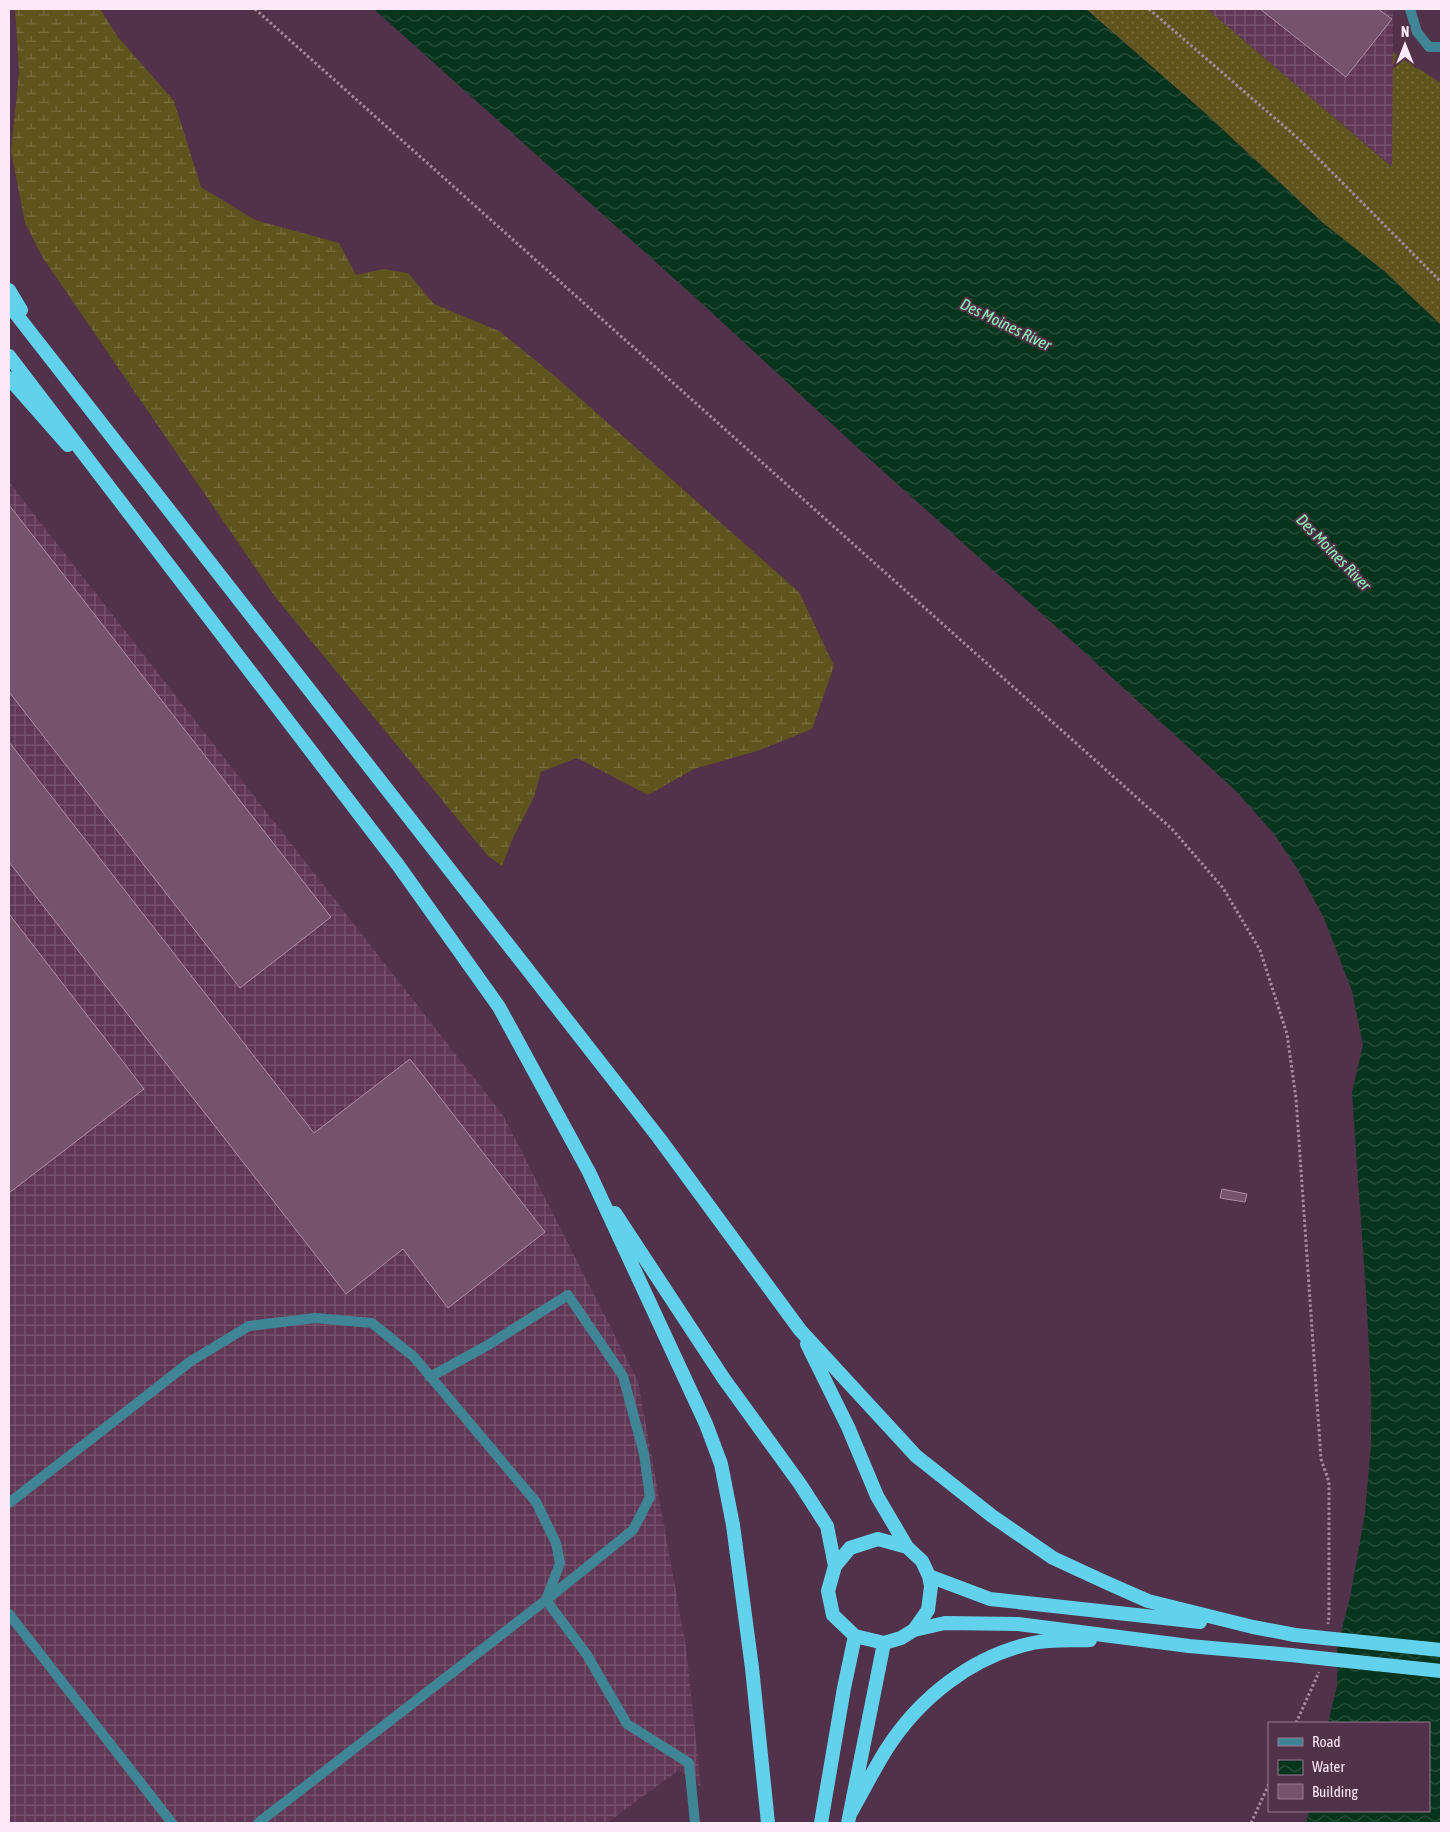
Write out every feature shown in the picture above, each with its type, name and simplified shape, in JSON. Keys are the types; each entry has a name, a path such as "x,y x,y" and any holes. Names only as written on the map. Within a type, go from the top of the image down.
{"highway":[{"path":"9,290 54,364"},
{"path":"9,304 659,1138 800,1330 916,1456 992,1516 1053,1558 1148,1601 1252,1627 1295,1635 1441,1650"},
{"path":"9,356 398,865 499,1007 589,1172 706,1424 721,1464 732,1525 752,1668 768,1823"},
{"path":"9,378 146,533"},
{"path":"589,1172 724,1379 800,1484 827,1526 834,1566 828,1591 834,1615 855,1636 884,1643 900,1638 914,1630 945,1623 1018,1624 1189,1646 1441,1671"},
{"path":"800,1330 848,1427 877,1496 907,1547 922,1561 929,1576 931,1586 928,1610 914,1630"},
{"path":"834,1566 850,1548 878,1539 907,1547"},
{"path":"929,1576 990,1599 1252,1627"},
{"path":"821,1823 844,1688 855,1636"},
{"path":"849,1818 886,1749 917,1709 964,1671 998,1653 1034,1642 1132,1639"},
{"path":"849,1818 884,1643"}],"street":[{"path":"1410,9 1417,32 1429,47 1441,47"},
{"path":"258,1823 634,1530 650,1498 644,1454 623,1376 568,1295 488,1345 430,1377"},
{"path":"9,1502 191,1361 249,1326 315,1318 372,1323 414,1357 536,1502 556,1543 560,1563 546,1600"},
{"path":"546,1600 587,1655 627,1724 689,1762 696,1823"},
{"path":"9,1614 172,1823"}],"path":[{"path":"255,9 1172,829 1224,888 1260,950 1287,1034 1296,1098 1322,1459 1329,1482 1329,1616 1327,1626"},
{"path":"1149,9 1300,140 1441,282"},
{"path":"1296,1722 1318,1674 1320,1665"},
{"path":"1251,1823 1268,1786"}],"shaded area":[{"path":"1207,9 1393,9 1393,167"},
{"path":"9,482 503,1115 638,1381 686,1647 701,1787 679,1770 607,1823 9,1823"}],"green space":[{"path":"15,9 100,9 118,37 174,101 201,187 255,220 339,243 356,275 384,269 408,273 434,304 499,331 556,377 799,592 834,666 812,729 757,751 694,769 648,795 577,758 541,772 534,797 512,840 502,866 488,856 276,598 43,258 25,223 11,151 19,72"},
{"path":"1086,9 1207,9 1392,167 1393,52 1441,83 1441,325 1384,271 1323,223 1205,113"}],"water":[{"name":"Des Moines River","path":"374,9 1086,9 1205,113 1323,223 1384,271 1441,325 1441,1823 1306,1823 1309,1812 1430,1812 1430,1722 1328,1722 1337,1686 1337,1648 1350,1598 1365,1513 1371,1446 1371,1392 1352,1093 1363,1045 1352,991 1324,918 1297,868 1274,834 1236,791 874,463 708,309"}],"building":[{"path":"1260,9 1378,9 1392,19 1346,77"},
{"path":"9,505 331,917 240,988 9,692"},
{"path":"9,742 314,1133 410,1059 545,1232 448,1308 403,1249 346,1294 9,862"},
{"path":"9,914 144,1089 9,1193"},
{"path":"1222,1189 1247,1194 1245,1202 1220,1198"}]}
